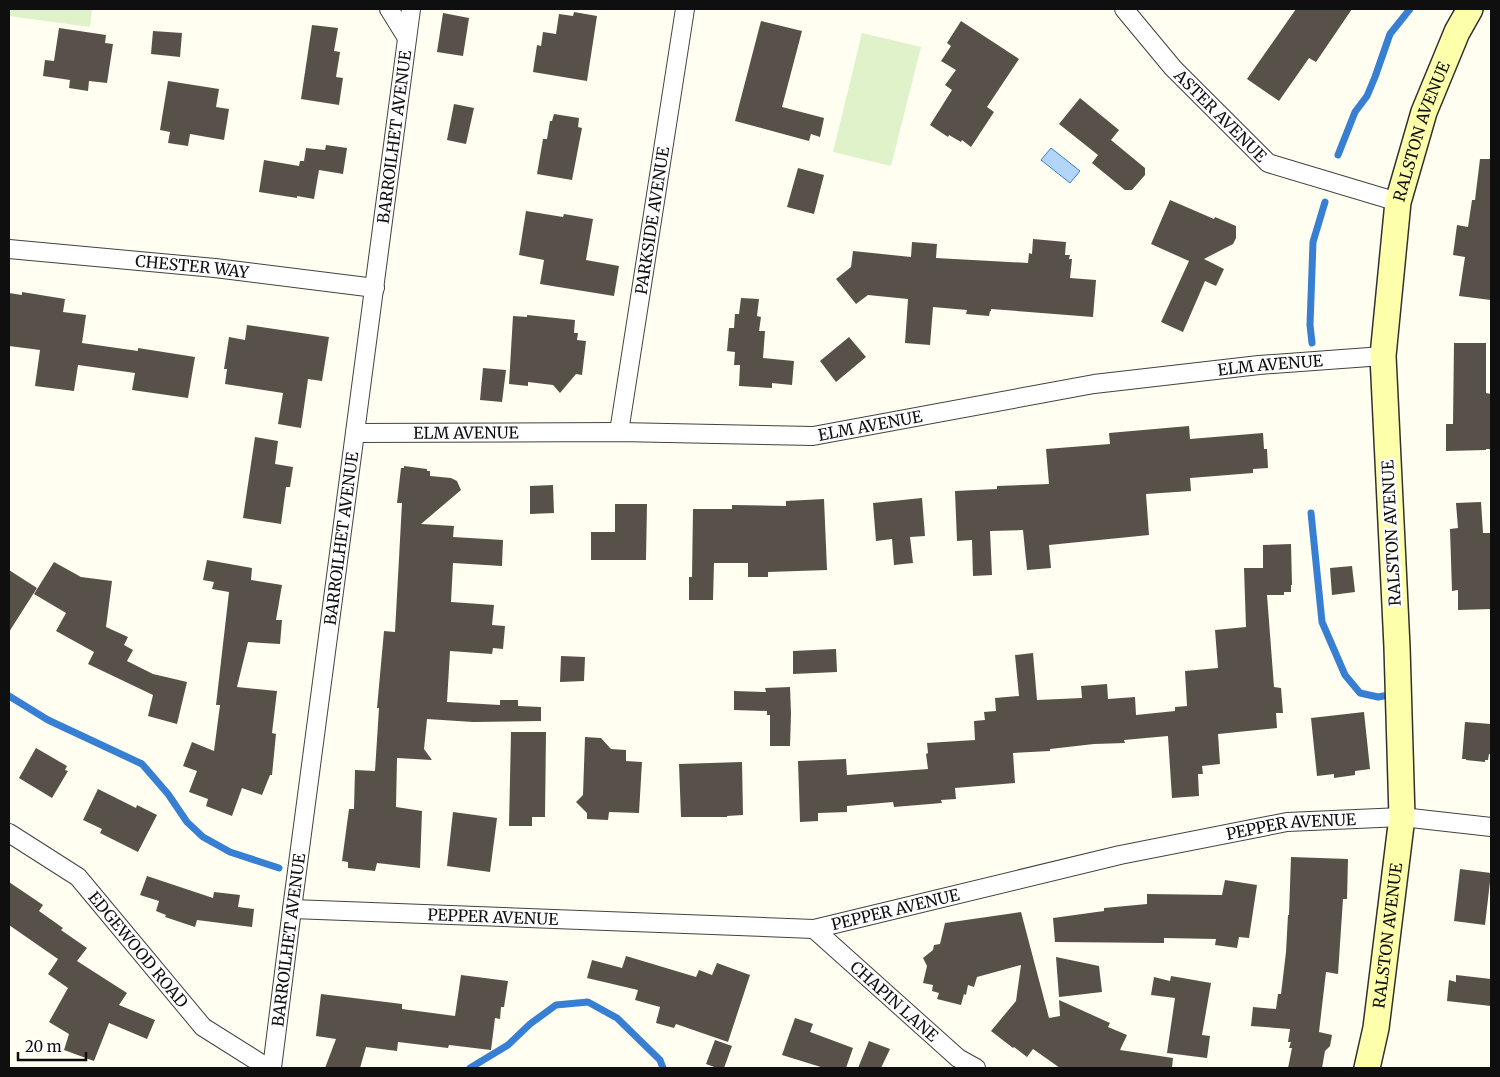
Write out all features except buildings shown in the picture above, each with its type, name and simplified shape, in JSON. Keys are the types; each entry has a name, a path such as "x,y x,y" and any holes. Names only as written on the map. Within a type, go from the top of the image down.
{"street":[{"path":"389,9 407,38"},
{"name":"BARROILHET AVENUE","path":"272,1068 411,9"},
{"name":"PARKSIDE AVENUE","path":"618,432 685,9"},
{"name":"ASTER AVENUE","path":"1124,9 1173,68 1268,163 1398,202"},
{"name":"RALSTON AVENUE","path":"1368,1068 1376,1028 1402,817 1397,647 1383,356 1398,202 1424,112 1457,32 1470,9"},
{"name":"CHESTER WAY","path":"9,249 215,268 375,288"},
{"name":"ELM AVENUE","path":"355,432 618,432 813,436 1094,384 1258,365 1383,356"},
{"name":"PEPPER AVENUE","path":"292,909 814,929 1120,855 1287,822 1402,817 1491,827"},
{"name":"EDGEWOOD ROAD","path":"9,834 78,877 203,1027 268,1068"},
{"name":"CHAPIN LANE","path":"814,929 958,1058 976,1068"}],"green space":[{"path":"9,9 92,9 90,27 9,16"},
{"path":"862,33 921,47 891,166 833,152"}],"water":[{"path":"1051,148 1080,171 1070,183 1041,160"}],"waterway":[{"path":"1338,155 1355,112 1367,96 1390,34 1410,9"},
{"path":"1312,343 1310,325 1313,242 1325,202"},
{"path":"1311,513 1322,622 1345,675 1360,693 1378,697 1389,695"},
{"path":"9,696 48,720 142,764 168,794 187,822 203,837 230,852 279,868"},
{"path":"470,1068 508,1045 530,1024 556,1005 588,1002 617,1018 660,1060 663,1068"}]}
